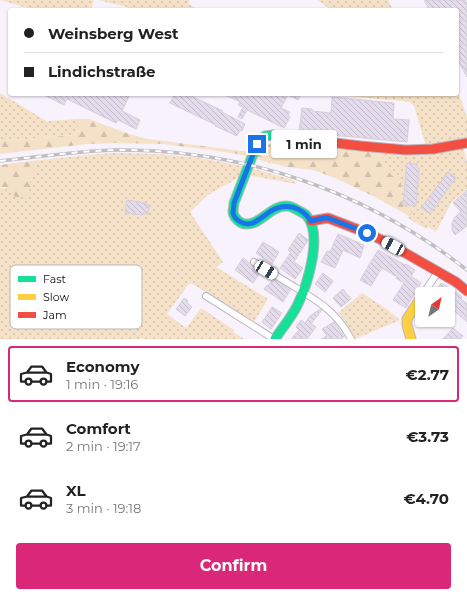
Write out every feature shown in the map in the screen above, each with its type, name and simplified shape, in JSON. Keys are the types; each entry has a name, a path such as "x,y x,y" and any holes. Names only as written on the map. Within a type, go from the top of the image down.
{"street":[{"path":"206,296 275,339 296,307 303,292 312,266 314,246 314,231 311,221 307,215 301,210 287,206 278,208 252,224 244,224 238,221 233,213 234,203 247,168 257,144 265,136 273,135 406,150 433,149 467,143"},
{"path":"311,221 328,218 367,233 386,242 456,282 467,291"},
{"path":"254,262 311,296 335,316 346,329 351,339"},
{"path":"428,287 438,272"},
{"path":"411,339 407,319 415,307"}],"green space":[{"path":"0,0 94,0 92,8 28,8"},
{"path":"98,0 190,0 188,4 196,8 130,8"},
{"path":"318,0 388,0 392,8 328,8"},
{"path":"0,93 48,121 78,119 77,135 0,141"},
{"path":"459,95 467,117 467,140 462,141 467,163 467,189 451,203 436,232 428,227 426,229 408,218 414,209 406,209 402,204 401,183 387,172 383,159 379,153 428,153 414,106 410,102 348,96 459,96"},
{"path":"78,119 89,119 129,134 148,139 241,151 246,151 252,145 263,144 350,149 379,153 388,172 401,183 402,204 406,209 415,209 409,216 375,197 335,178 313,170 286,167 237,154 211,150 163,144 114,143 87,144 0,154 0,141 77,135"},
{"path":"114,153 180,156 213,160 245,167 238,178 208,195 190,212 223,262 216,267 268,299 254,322 191,283 167,314 186,328 201,308 234,330 233,332 244,339 0,339 0,188 30,189 31,177 40,160"},
{"path":"40,160 35,168 30,181 30,189 26,196 16,198 8,188 0,188 0,165"},
{"path":"250,168 293,180 296,184 247,175"},
{"path":"362,293 388,310 400,320 355,339 345,321 338,313"}],"building":[{"path":"424,0 465,0 467,4 467,77 459,63 459,8 428,8"},
{"path":"46,96 129,96 122,111 140,120 136,129 118,120 116,123 67,99 64,105"},
{"path":"174,96 191,96 223,111 222,112 245,124 242,131 240,130 237,136 170,103"},
{"path":"227,96 287,96 281,108 290,112 288,116 290,117 284,128 247,110 242,119 238,117 243,107 238,105 240,102"},
{"path":"290,96 300,96 298,100"},
{"path":"332,97 394,103 393,119 409,120 407,142 299,132 302,108 312,109 312,111 331,113"},
{"path":"407,163 417,164 417,168 419,168 416,206 403,205"},
{"path":"448,172 456,178 430,214 421,208"},
{"path":"467,190 467,226 455,235 452,230 452,223 455,217 461,212 453,203"},
{"path":"127,200 149,205 148,214 143,213 143,215 125,213"},
{"path":"299,233 308,240 300,253 297,253 299,254 294,262 303,268 295,279 280,268 291,252 288,250"},
{"path":"338,234 364,245 360,258 343,250 335,268 321,262 327,251 330,252"},
{"path":"263,242 279,252 272,264 256,253"},
{"path":"378,250 415,270 411,276 421,283 419,287 415,287 415,293 406,308 393,300 404,283 396,278 397,277 382,268 371,286 360,280"},
{"path":"243,258 252,266 261,271 253,283 235,270"},
{"path":"323,273 333,281 325,292 315,284"},
{"path":"273,279 290,290 283,302 264,289"},
{"path":"441,283 448,287 438,287"},
{"path":"343,289 351,299 341,307 333,298"},
{"path":"455,291 467,304 467,322 455,312"},
{"path":"184,298 192,307 185,316 176,309"},
{"path":"272,307 282,313 271,329 262,322"},
{"path":"320,309 322,310 311,324 316,327 307,339 291,339 299,330 296,327 301,320 305,323 309,317"},
{"path":"334,322 344,337 340,339 321,339 327,336 322,329"},
{"path":"453,328 463,336 460,339 443,339"}],"railway":[{"path":"0,161 115,150 163,152 210,157 256,167 302,180 345,197 388,218 428,242 467,270"}],"traffic: fast":[{"path":"275,339 295,310 305,286 314,247 314,234 311,224 306,215 289,206 276,209 256,221 246,224 238,220 233,211 234,203 257,144 265,136 273,135 293,138"}],"traffic: slow":[{"path":"411,339 407,319 415,307"}],"traffic: jam":[{"path":"293,138 406,150 433,149 467,143"},
{"path":"311,221 328,218 367,233 386,242 456,282 467,291"}],"route":[{"path":"257,144 234,203 233,213 238,221 244,224 252,224 272,211 287,206 301,210 311,221 328,218 367,233"}]}
